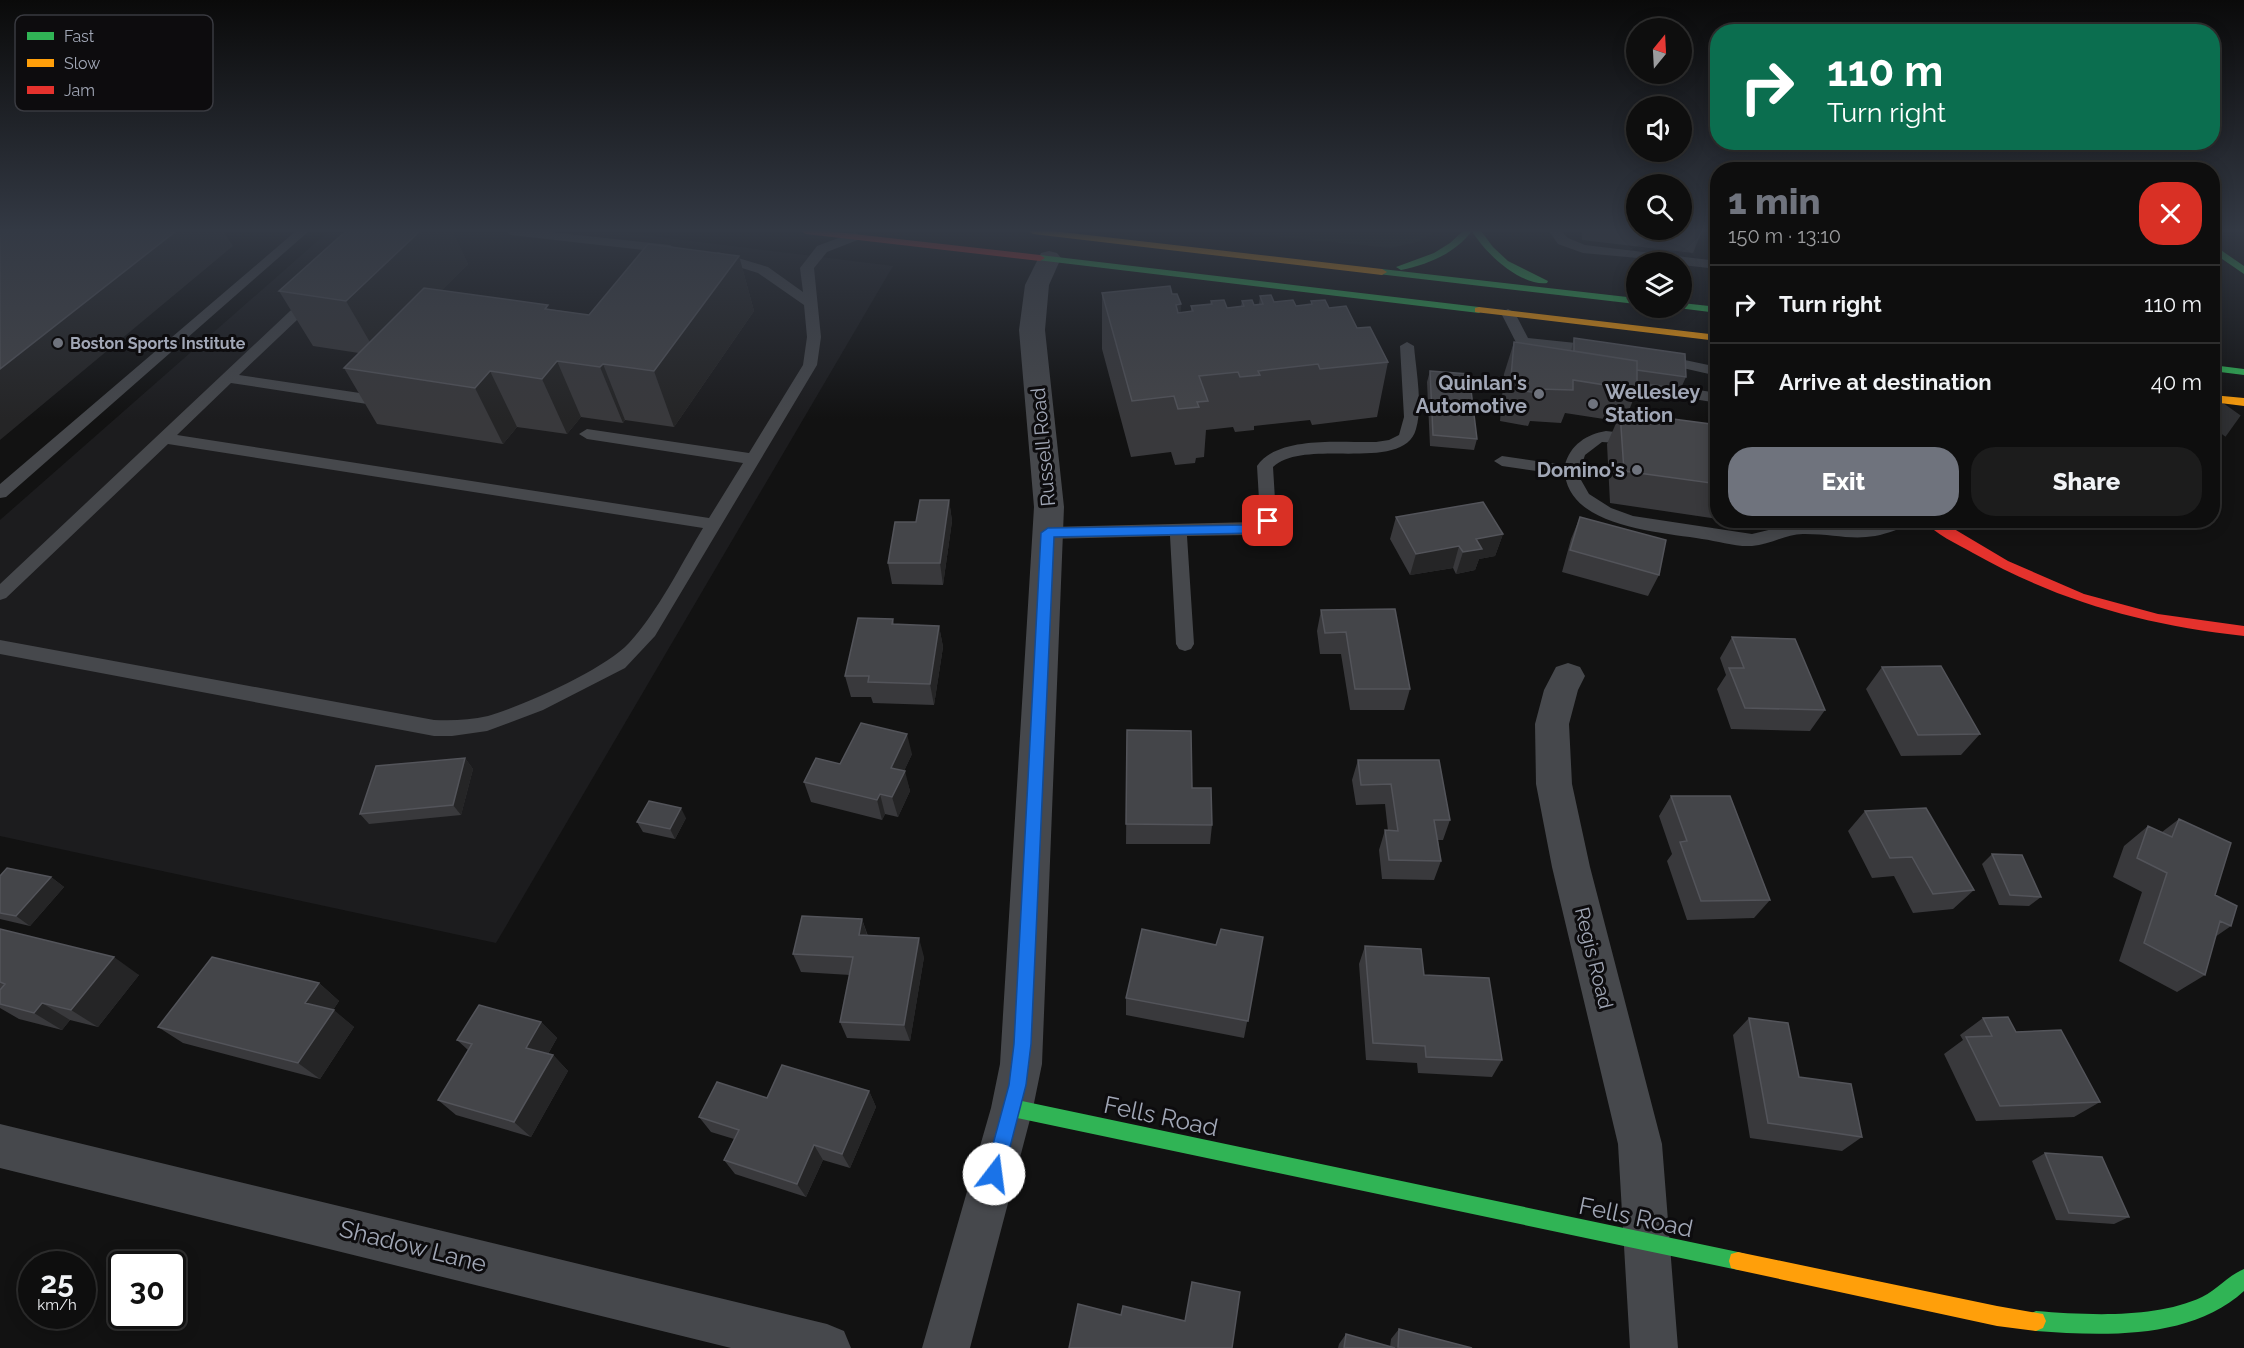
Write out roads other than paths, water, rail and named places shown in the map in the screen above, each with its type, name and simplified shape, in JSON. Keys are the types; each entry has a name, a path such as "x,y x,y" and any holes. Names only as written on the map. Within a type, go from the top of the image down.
{"main road":[{"path":"1379,294 1508,313 1710,337"},
{"path":"1580,294 1626,300"},
{"path":"1592,294 1606,297"},
{"path":"1692,307 1710,309"},
{"path":"1661,331 1710,346"},
{"path":"2220,370 2244,372"},
{"path":"2220,399 2244,402"},
{"path":"1942,528 2005,567 2083,599 2122,612 2162,621 2203,628 2244,631"},
{"name":"Fells Road","path":"1012,1108 1952,1308 2043,1322 2079,1325 2134,1322 2174,1316 2223,1297 2244,1278"}],"street":[{"name":"Russell Road","path":"946,1348 1012,1108 1023,1044 1048,533 1048,476 1032,330 1037,294"},
{"name":"Regis Road","path":"1568,676 1561,690 1552,724 1554,784 1571,867 1640,1144 1654,1348"},
{"name":"Shadow Lane","path":"0,1146 827,1348"}],"lane":[{"path":"0,493 230,294"},
{"path":"0,594 316,294"},
{"path":"797,294 810,303"},
{"path":"0,646 434,728 465,728 497,721 531,708 597,676 624,658 649,631 810,365 814,337 809,294"},
{"path":"1508,313 1536,370 1547,372"},
{"path":"1522,342 1607,351"},
{"path":"1048,533 1247,529 1263,526 1268,521 1265,466 1269,460 1281,452 1382,446 1404,439 1411,417 1407,346"},
{"path":"1641,356 1687,363 1710,370"},
{"path":"227,378 380,401"},
{"path":"1604,380 1710,397"},
{"path":"586,434 753,459"},
{"path":"1644,441 1612,436 1596,438 1575,456 1571,471 1575,488 1591,504 1605,512 1639,523 1741,539 1764,538 1789,528"},
{"path":"163,438 714,524"},
{"path":"1502,461 1571,471"},
{"path":"1821,528 1854,534 1886,528"},
{"path":"1178,530 1185,644"}],"tunnel":[{"path":"2220,417 2244,434"}],"place":[{"name":"Boston Sports Institute","path":"58,343"},
{"name":"Quinlan's Automotive","path":"1539,394"},
{"name":"Wellesley Station","path":"1593,404"},
{"name":"Domino's","path":"1637,470"}]}
